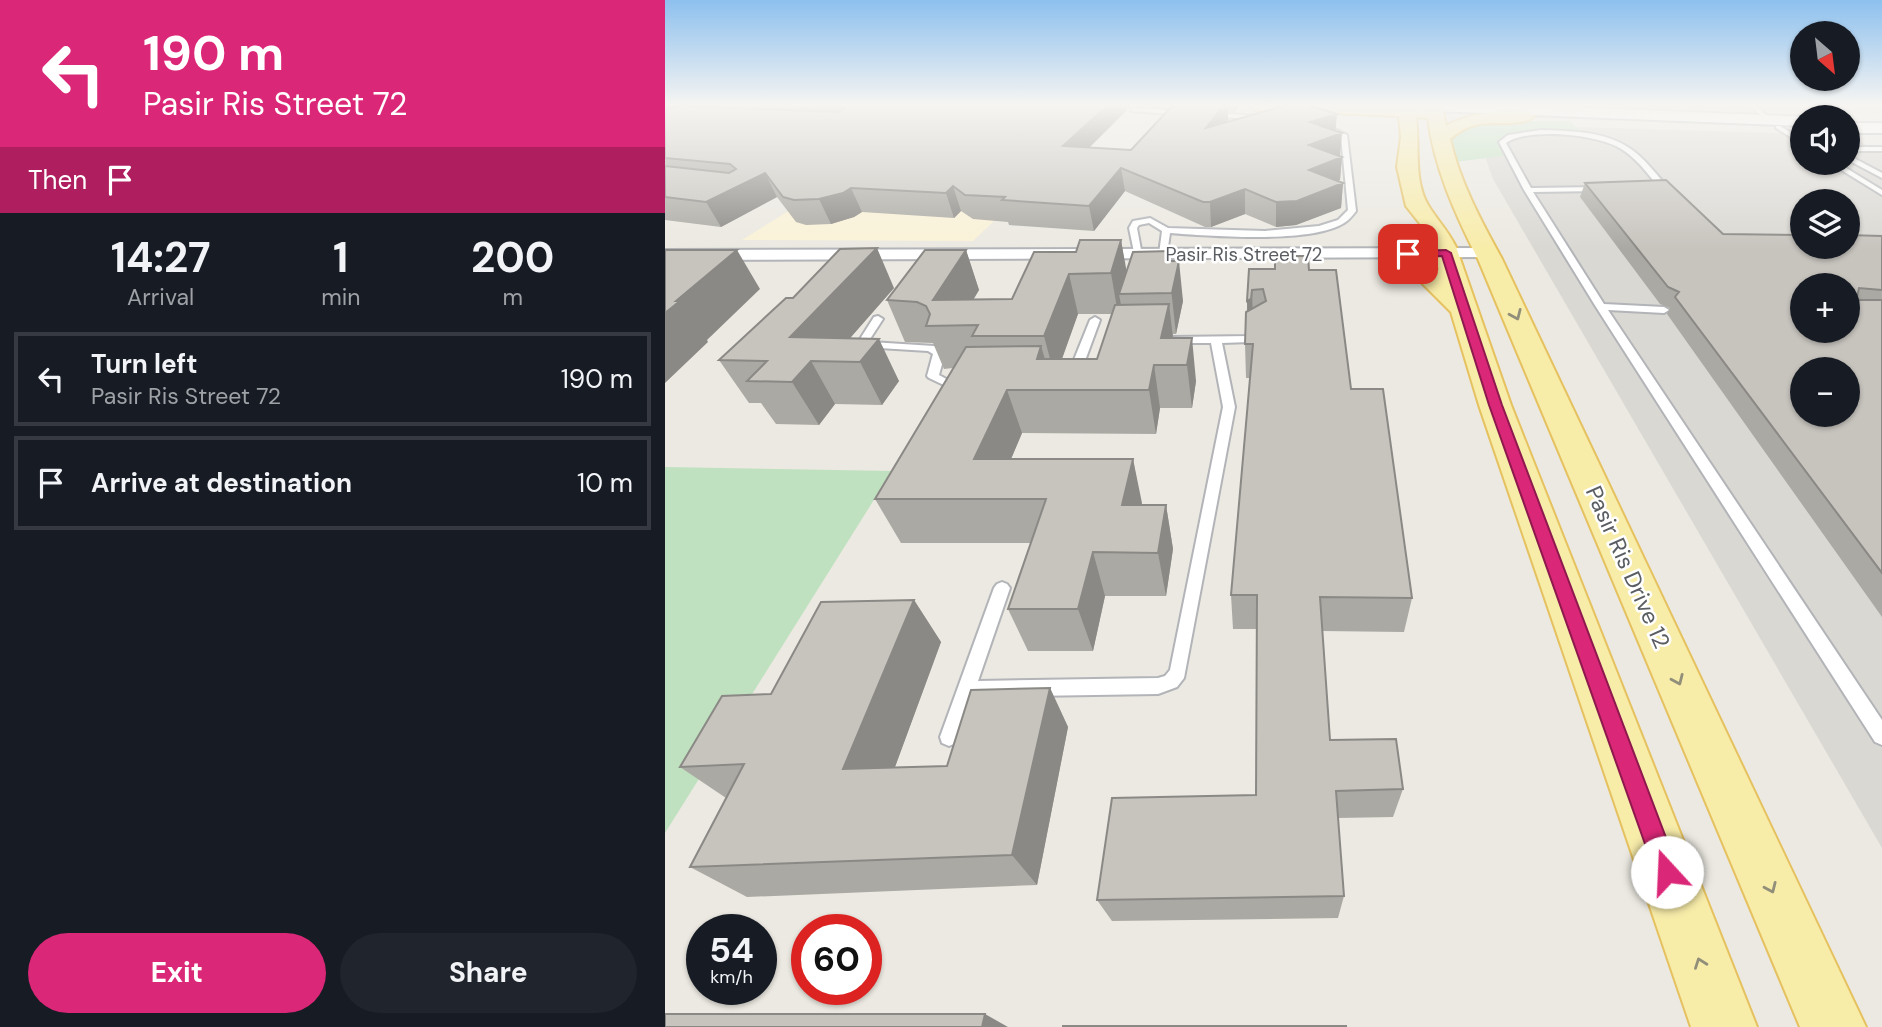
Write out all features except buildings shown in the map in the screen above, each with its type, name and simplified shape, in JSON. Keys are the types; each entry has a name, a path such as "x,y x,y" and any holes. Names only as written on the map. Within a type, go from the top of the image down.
{"main road":[{"name":"Pasir Ris Drive 12","path":"1408,153 1407,167 1417,206 1436,229 1465,250 1833,1027"},
{"name":"Pasir Ris Drive 12","path":"1444,153 1462,208 1468,318 1495,405 1724,1027"},
{"path":"1392,254 1416,262 1433,275 1468,318"}],"street":[{"name":"Pasir Ris Street 72","path":"1164,244 1392,254 1465,250"},
{"name":"Pasir Ris Street 72","path":"665,255 1138,251 1164,244 1465,250"},
{"name":"Pasir Ris Street 72","path":"665,248 1138,251"}],"lane":[{"path":"1138,251 1133,228 1136,223 1150,220 1164,244 1300,233 1324,228 1349,216 1352,211 1346,153"},
{"path":"1508,153 1601,307 1882,736"},
{"path":"1630,153 1672,197"},
{"path":"1860,164 1882,176"},
{"path":"1860,168 1868,168"},
{"path":"1854,175 1882,193"},
{"path":"1837,180 1862,180"},
{"path":"1528,190 1612,188"},
{"path":"1650,188 1663,188"},
{"path":"1601,307 1664,310"},
{"path":"878,319 865,339 867,345 930,348 938,352 939,357 933,369 933,376 937,381 948,384 975,384"},
{"path":"1058,384 1075,376 1094,341 1095,320"},
{"path":"1164,340 1256,337 1259,326"},
{"path":"967,689 1158,686 1171,682 1178,673 1229,407 1216,339"},
{"path":"949,737 1002,588"}],"shaded area":[{"path":"881,153 1065,153 973,241 742,240"},
{"path":"1484,153 1790,153 1790,175 1860,175 1860,153 1882,154 1882,848 1493,179"}],"green space":[{"path":"1451,153 1503,153 1504,156 1454,162"},
{"path":"665,467 892,471 665,833"}],"route":[{"path":"1408,254 1446,253 1495,405 1667,872"}]}
